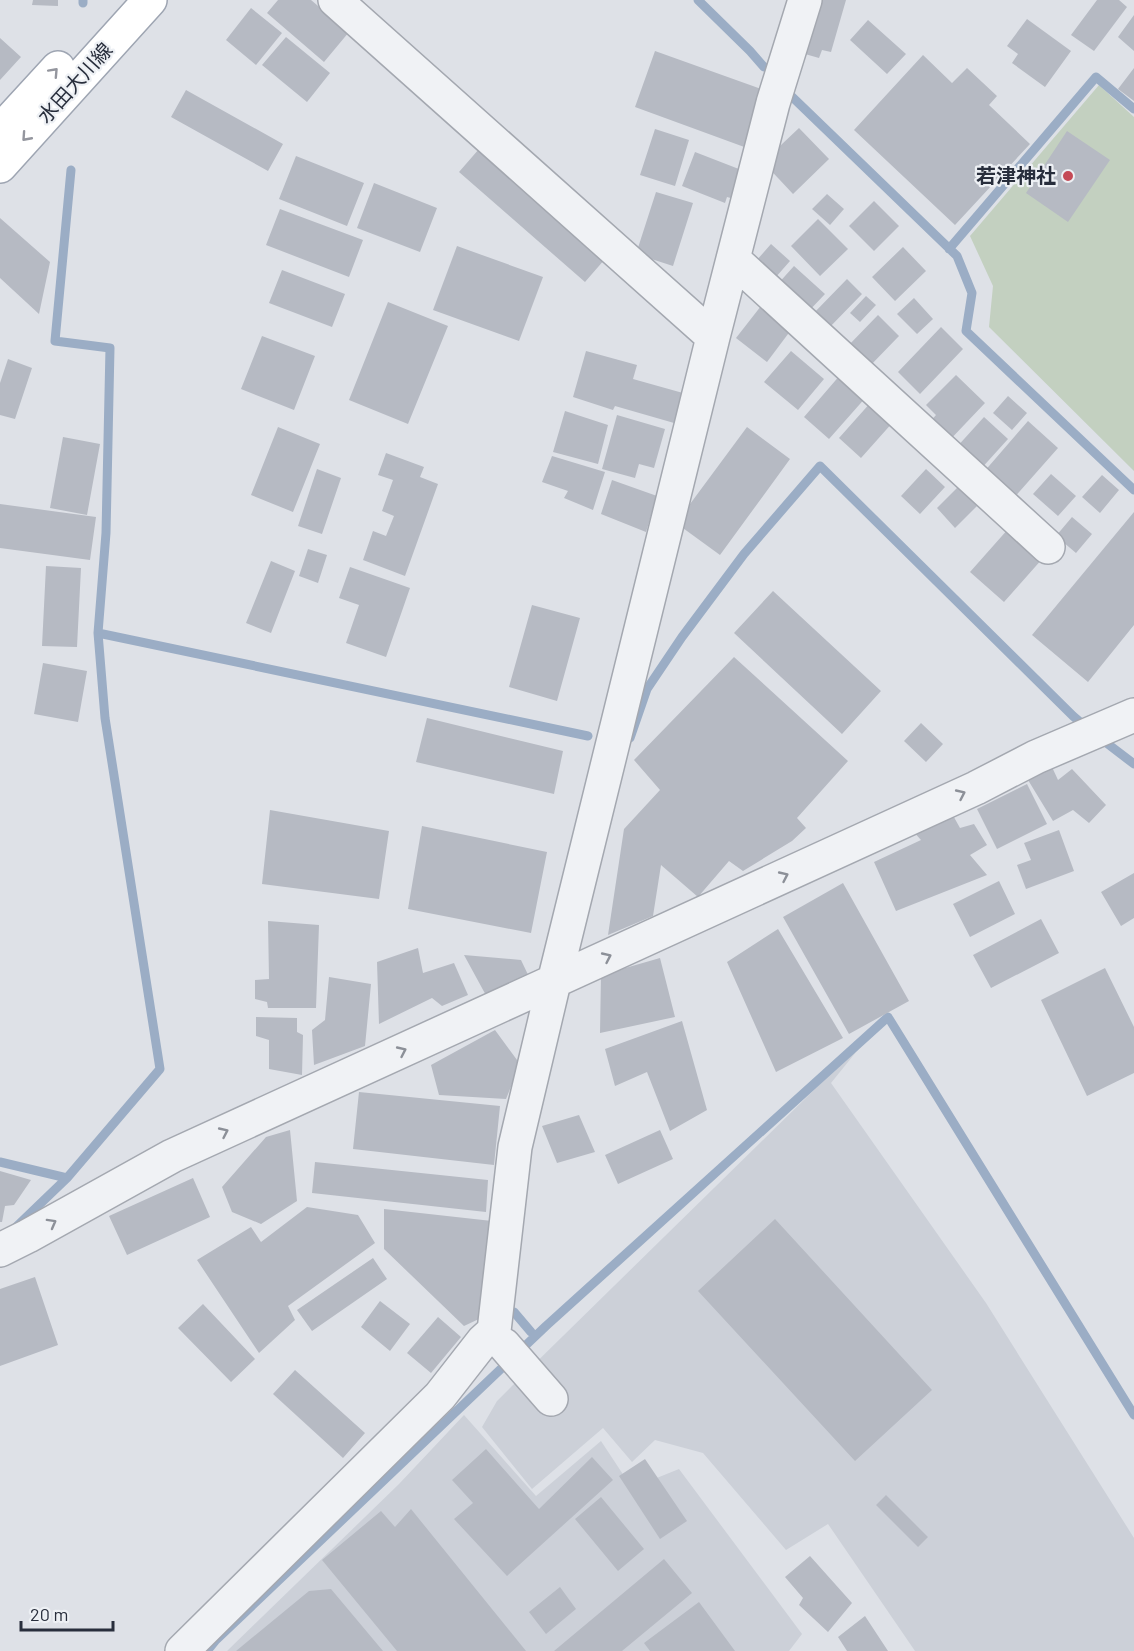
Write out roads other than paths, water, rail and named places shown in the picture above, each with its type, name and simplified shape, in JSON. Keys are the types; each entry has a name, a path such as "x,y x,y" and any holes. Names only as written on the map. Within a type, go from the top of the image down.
{"main road":[{"name":"水田大川線","path":"0,131 62,64 127,0"},
{"name":"水田大川線","path":"0,166 150,0"}],"street":[{"path":"335,0 713,337"},
{"path":"182,1651 440,1396 483,1341 494,1331 515,1147 713,337 773,103 805,0"},
{"path":"733,259 1048,547"},
{"path":"0,1250 172,1156 954,798 1036,757 1134,716"},
{"path":"514,1357 551,1399"}],"waterway":[{"path":"698,0 764,67"},
{"path":"949,249 1096,77 1134,109"},
{"path":"785,90 957,256 972,293 966,331 1134,490"},
{"path":"15,1228 67,1178 160,1069 105,718 98,633 106,533 110,348 55,341 71,170"},
{"path":"630,738 647,689 682,637 744,554 820,466 1087,728"},
{"path":"98,633 588,736"},
{"path":"1100,738 1134,764"},
{"path":"207,1651 546,1326 888,1017 1134,1415"},
{"path":"0,1162 67,1178"},
{"path":"514,1312 531,1332"}],"place":[{"name":"若津神社","path":"1068,176"}]}
